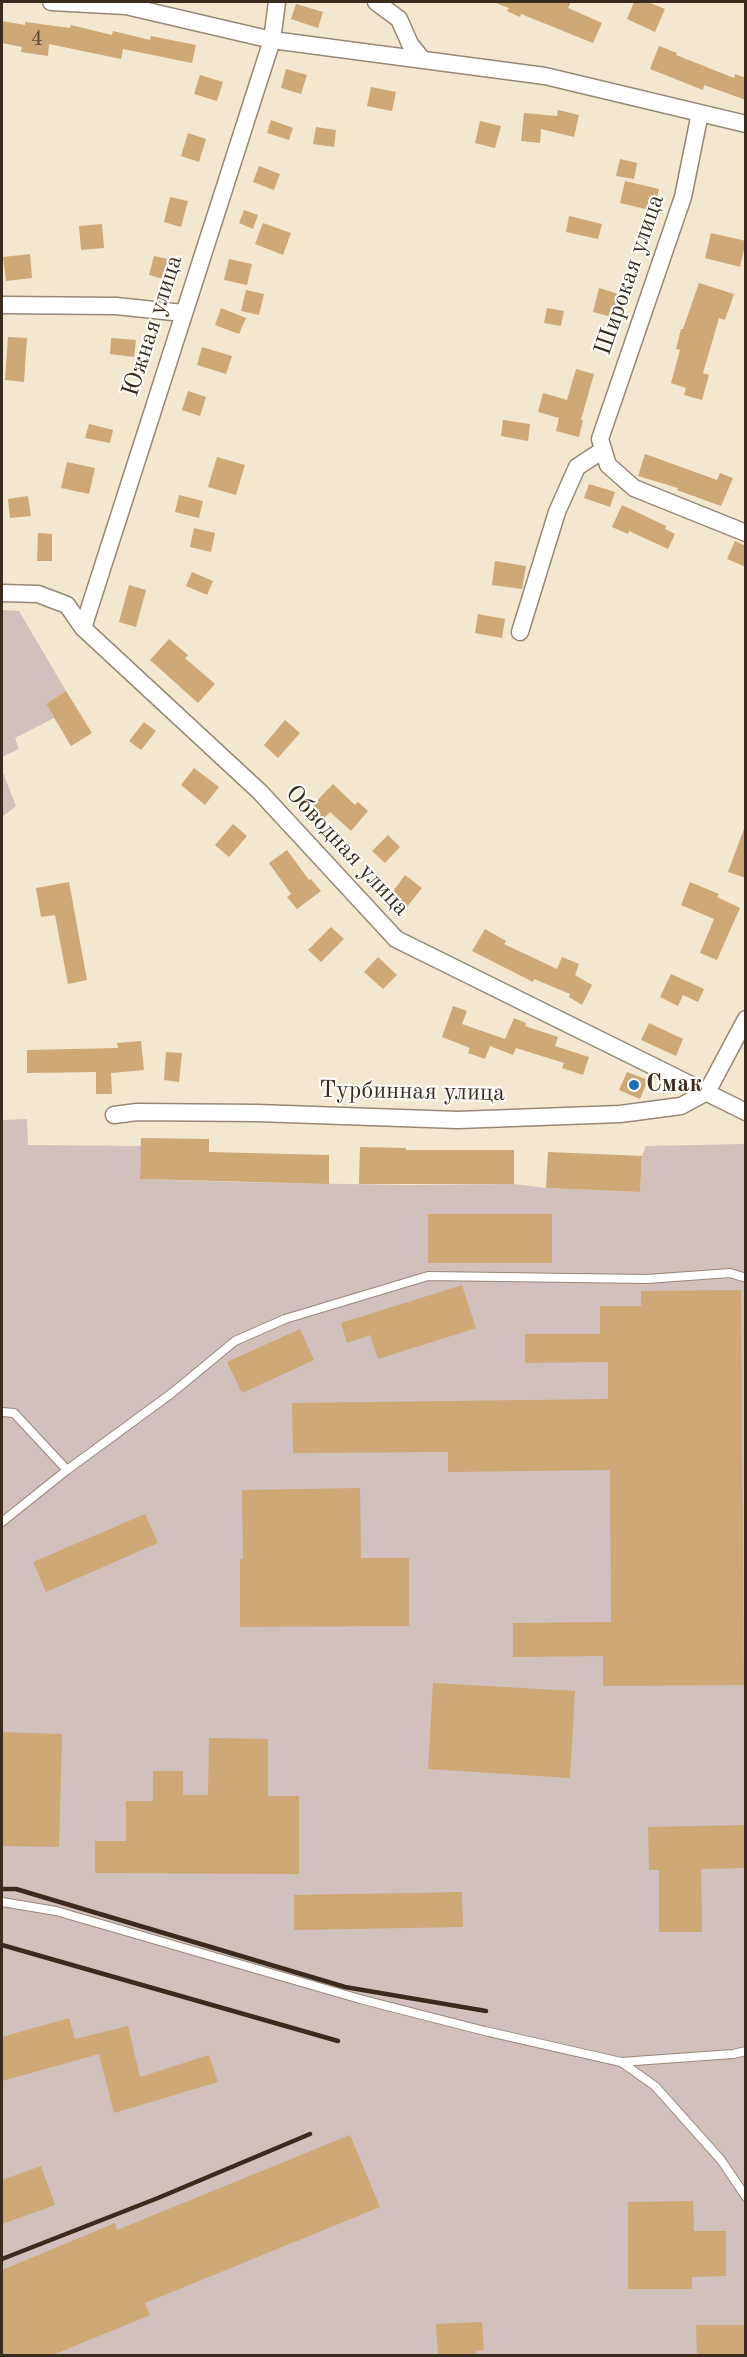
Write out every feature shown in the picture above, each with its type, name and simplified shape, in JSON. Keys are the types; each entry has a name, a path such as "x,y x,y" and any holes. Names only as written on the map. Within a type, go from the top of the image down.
{"street":[{"path":"51,2 126,6 272,40 545,76 746,124"},
{"path":"272,40 277,2"},
{"path":"376,2 399,19 410,44 422,60"},
{"name":"Южная улица","path":"83,628 272,40"},
{"name":"Широкая улица","path":"603,450 600,439 683,197 700,113"},
{"path":"2,305 116,306 183,313"},
{"path":"520,632 557,512 577,467 603,450 608,465 634,488 746,533"},
{"name":"Обводная улица","path":"2,593 38,594 67,605 83,628 260,792 396,939 746,1112"},
{"path":"707,1092 746,1019"},
{"name":"Турбинная улица","path":"114,1115 137,1112 257,1113 458,1119 620,1114 681,1106 707,1092"}],"lane":[{"path":"2,1522 172,1393 236,1341 285,1319 428,1276 647,1279 730,1273 746,1278"},
{"path":"2,1412 14,1413 68,1470"},
{"path":"2,1902 56,1911 360,1999 462,2026 621,2062 733,2054 746,2051"},
{"path":"621,2062 655,2086 721,2160 746,2197"}],"shaded area":[{"path":"2,610 19,611 66,691 46,704 54,718 15,738 19,749 2,757"},
{"path":"2,770 16,806 2,817"},
{"path":"27,1119 28,1145 141,1146 140,1179 405,1185 514,1184 546,1188 640,1192 642,1156 646,1146 745,1144 745,2355 2,2355 2,1120"}],"building":[{"path":"493,2 571,2 568,8 602,23 593,43 521,14 520,17 507,11 509,8"},
{"path":"634,2 648,2 665,9 655,32 627,19"},
{"path":"296,4 323,12 318,28 291,19"},
{"path":"2,21 70,28 71,25 112,35 113,31 150,40 151,36 196,45 192,63 123,49 121,59 49,44 48,56 21,52 22,47 2,43"},
{"path":"659,46 734,78 735,74 746,78 746,100 704,85 703,90 650,69"},
{"path":"286,69 307,75 301,94 281,88"},
{"path":"200,75 223,82 217,101 194,94"},
{"path":"371,87 396,92 392,111 367,106"},
{"path":"558,110 579,115 574,137 541,129 540,143 521,141 524,113 557,116"},
{"path":"271,120 293,128 289,140 267,133"},
{"path":"480,121 501,126 495,148 475,143"},
{"path":"316,127 336,130 334,147 313,144"},
{"path":"188,133 206,139 199,162 181,156"},
{"path":"620,159 637,163 634,179 616,176"},
{"path":"259,166 280,174 274,190 253,182"},
{"path":"625,181 659,189 654,211 620,203"},
{"path":"170,197 188,201 181,227 164,222"},
{"path":"244,210 258,215 253,229 239,223"},
{"path":"569,216 602,224 598,239 566,232"},
{"path":"263,223 291,233 283,255 255,244"},
{"path":"102,224 104,248 81,250 79,226"},
{"path":"711,233 746,241 740,267 705,258"},
{"path":"30,254 32,278 6,281 3,257"},
{"path":"154,256 168,259 163,279 149,275"},
{"path":"229,259 252,264 247,285 224,280"},
{"path":"699,283 734,294 725,320 719,318 703,373 709,375 702,400 684,395 686,388 671,383 680,350 676,349 681,329 683,329"},
{"path":"599,288 622,295 616,318 593,312"},
{"path":"246,290 264,294 259,315 241,311"},
{"path":"221,308 246,318 239,334 215,325"},
{"path":"547,308 564,311 561,326 544,323"},
{"path":"8,337 27,338 24,382 5,380"},
{"path":"111,338 136,340 134,357 110,354"},
{"path":"202,347 232,356 226,374 197,365"},
{"path":"576,369 594,374 581,420 583,420 579,437 556,431 559,418 538,412 543,393 567,400"},
{"path":"188,391 206,397 200,416 182,410"},
{"path":"503,420 530,424 528,441 501,436"},
{"path":"89,424 113,430 110,443 85,438"},
{"path":"645,454 717,480 720,473 733,478 721,506 677,490 678,488 638,476"},
{"path":"217,457 245,465 236,495 208,487"},
{"path":"67,462 95,468 89,494 61,488"},
{"path":"589,484 615,492 610,507 584,498"},
{"path":"179,495 203,501 199,518 175,512"},
{"path":"28,496 31,516 10,518 8,499"},
{"path":"622,505 666,526 665,529 675,534 668,549 629,531 628,534 612,527"},
{"path":"194,528 215,533 211,552 190,547"},
{"path":"38,533 52,534 52,561 37,561"},
{"path":"735,541 746,546 746,567 727,559"},
{"path":"495,561 526,566 522,589 492,585"},
{"path":"192,572 213,581 207,595 186,586"},
{"path":"129,585 146,590 136,627 119,622"},
{"path":"478,614 505,619 502,638 475,633"},
{"path":"169,639 188,655 185,658 215,684 198,703 150,660"},
{"path":"66,691 92,733 71,746 46,704"},
{"path":"285,720 300,733 278,758 264,745"},
{"path":"144,722 156,731 141,750 129,741"},
{"path":"194,768 219,787 205,805 181,785"},
{"path":"333,784 355,805 358,802 368,811 351,831 330,812 321,821 309,809"},
{"path":"233,824 247,836 229,857 215,845"},
{"path":"744,829 746,829 746,878 728,872"},
{"path":"388,835 400,847 385,863 372,851"},
{"path":"287,850 309,880 311,879 321,891 297,909 287,897 291,894 269,863"},
{"path":"405,875 422,888 402,913 386,901"},
{"path":"69,882 87,980 68,984 55,915 41,917 36,888"},
{"path":"690,882 719,894 717,897 740,908 717,960 700,953 714,919 681,905"},
{"path":"331,927 344,939 321,962 308,950"},
{"path":"485,929 506,941 504,944 557,969 562,957 579,964 575,975 592,985 582,1005 569,997 570,994 534,979 533,982 472,951"},
{"path":"378,957 397,975 383,989 364,972"},
{"path":"671,974 704,989 698,1002 683,995 678,1006 660,997"},
{"path":"453,1006 467,1011 462,1024 505,1039 514,1018 526,1023 525,1026 558,1037 555,1046 589,1057 583,1075 562,1068 564,1063 516,1048 513,1055 490,1046 485,1059 468,1053 470,1048 442,1037"},
{"path":"649,1023 683,1039 676,1056 641,1040"},
{"path":"141,1041 144,1070 111,1073 112,1094 96,1094 96,1072 27,1073 27,1050 118,1048 117,1043"},
{"path":"166,1052 182,1053 179,1082 164,1080"},
{"name":"Смак","path":"627,1072 648,1080 640,1099 619,1090"},
{"path":"141,1138 209,1139 209,1152 329,1155 329,1184 140,1179"},
{"path":"360,1147 406,1148 406,1150 514,1150 514,1184 359,1184"},
{"path":"548,1152 642,1156 640,1192 546,1188"},
{"path":"428,1214 552,1214 552,1263 428,1263"},
{"path":"462,1285 476,1328 378,1359 370,1335 347,1343 341,1323"},
{"path":"741,1290 744,1685 603,1686 603,1656 513,1657 513,1623 611,1622 610,1470 448,1472 448,1452 293,1453 292,1403 608,1399 608,1362 525,1363 525,1334 600,1334 600,1306 641,1306 641,1291"},
{"path":"300,1329 314,1360 242,1393 227,1362"},
{"path":"360,1488 361,1558 409,1558 409,1626 240,1627 240,1559 243,1559 242,1490"},
{"path":"145,1514 158,1543 46,1592 33,1562"},
{"path":"433,1683 575,1691 570,1778 428,1769"},
{"path":"2,1732 62,1734 59,1847 2,1846"},
{"path":"209,1738 268,1739 268,1796 299,1796 299,1874 95,1873 95,1841 126,1841 126,1801 153,1801 153,1771 183,1771 183,1795 208,1795"},
{"path":"746,1825 746,1868 701,1869 702,1932 659,1932 659,1870 649,1870 648,1827"},
{"path":"462,1892 463,1927 294,1930 294,1895"},
{"path":"69,2018 75,2039 128,2026 140,2077 209,2055 218,2082 114,2113 99,2054 2,2081 2,2037"},
{"path":"350,2135 380,2207 145,2303 150,2315 53,2355 2,2355 2,2270 115,2223 117,2230"},
{"path":"41,2166 55,2205 2,2224 2,2180"},
{"path":"693,2201 694,2231 726,2231 726,2276 692,2277 692,2289 628,2289 628,2202"},
{"path":"482,2322 484,2350 476,2351 476,2355 438,2355 436,2324"},
{"path":"696,2325 746,2325 746,2355 697,2355"}],"railway":[{"path":"2,1889 16,1889 345,1987 486,2011"},
{"path":"2,1945 338,2041"},
{"path":"2,2259 158,2198 310,2134"}],"place":[{"name":"Смак","path":"634,1085"}]}
